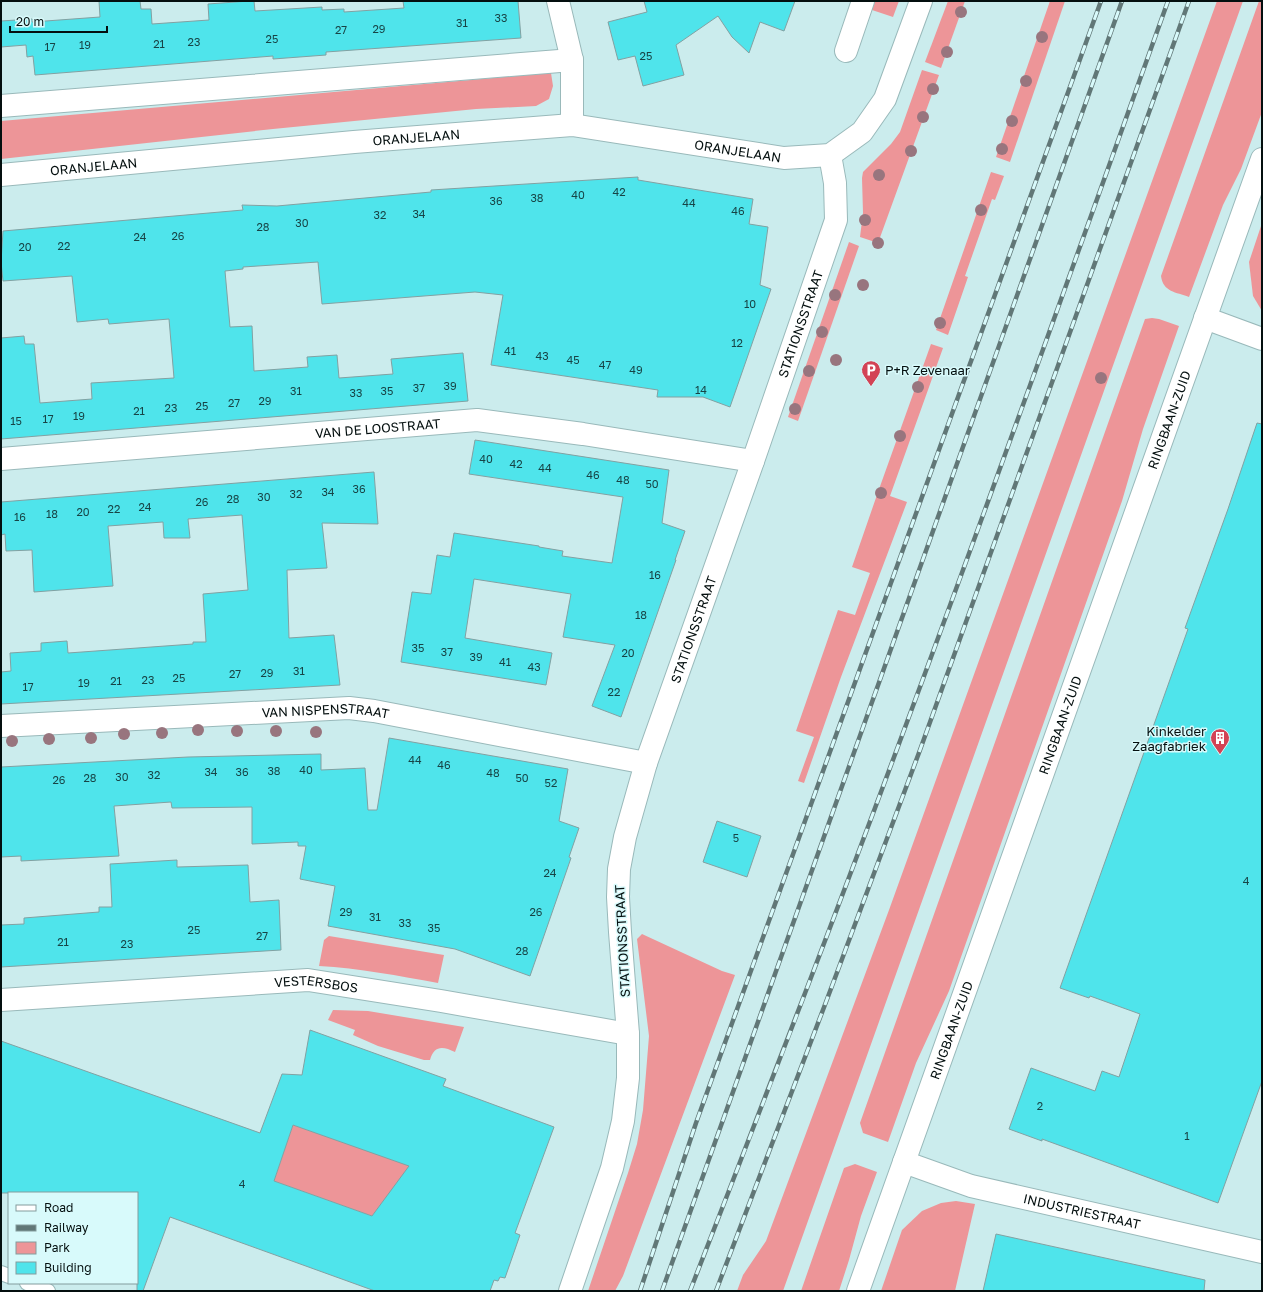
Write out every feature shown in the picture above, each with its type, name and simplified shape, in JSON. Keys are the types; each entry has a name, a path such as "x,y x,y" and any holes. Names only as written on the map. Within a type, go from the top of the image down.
{"street":[{"path":"558,1 572,60 572,125"},
{"path":"846,51 863,1"},
{"path":"830,155 862,132 884,99 921,1"},
{"path":"1,106 572,60"},
{"name":"ORANJELAAN","path":"1,175 354,142 572,125 784,158 830,155"},
{"name":"STATIONSSTRAAT","path":"570,1291 612,1168 623,1120 628,1078 628,1034 618,897 619,869 625,837 646,763 753,461 836,220 835,183 830,155"},
{"name":"RINGBAAN-ZUID","path":"858,1291 1262,159"},
{"path":"1205,318 1262,339"},
{"name":"VAN DE LOOSTRAAT","path":"1,459 477,420 583,434 753,461"},
{"name":"VAN NISPENSTRAAT","path":"1,726 349,708 374,711 646,763"},
{"name":"VESTERSBOS","path":"1,1000 308,980 441,1001 628,1034"},
{"name":"INDUSTRIESTRAAT","path":"904,1162 971,1186 1262,1252"}],"lane":[{"path":"30,1284 48,1291"}],"green space":[{"path":"875,1 899,1 893,17 872,10"},
{"path":"948,1 965,1 941,68 925,62"},
{"path":"1050,1 1065,1 1010,162 996,157"},
{"path":"1217,1 1243,1 783,1291 737,1291 743,1275 766,1241 889,910"},
{"path":"1259,1 1262,1 1262,112 1241,169 1223,205 1189,297 1171,291 1167,288 1162,281 1161,276"},
{"path":"922,70 939,75 878,243 860,237 863,213 863,172 891,144 900,132"},
{"path":"551,73 553,86 549,99 536,106 476,109 273,129 1,159 1,121"},
{"path":"991,172 1004,176 995,200 992,199 965,276 968,277 948,335 936,330"},
{"path":"1262,223 1262,311 1253,296 1249,262"},
{"path":"849,242 859,246 798,421 788,417"},
{"path":"1152,318 1179,326 1143,429 1122,501 949,991 916,1063 888,1142 863,1133 860,1123 1145,319"},
{"path":"931,344 943,348 890,496 907,502 841,677 804,783 798,781 814,737 796,731 838,610 855,615 870,573 852,567"},
{"path":"642,934 722,971 735,975 623,1276 615,1291 588,1291 637,1144 643,1110 649,1036 637,939"},
{"path":"329,936 444,955 438,983 364,970 319,966 324,940"},
{"path":"333,1010 368,1011 464,1027 455,1052 440,1048 434,1052 430,1060 424,1060 378,1046 353,1035 355,1030 328,1020"},
{"path":"293,1125 411,1166 372,1216 274,1181"},
{"path":"855,1164 877,1172 861,1216 839,1291 801,1291 844,1168"},
{"path":"956,1201 975,1204 955,1291 881,1291 902,1230 922,1211 941,1203"}],"building":[{"path":"99,1 140,1 141,9 151,9 152,24 209,20 208,4 249,1 254,1 255,11 322,7 322,10 344,9 344,12 404,8 403,1 518,1 521,38 326,52 326,55 273,59 273,56 35,75 33,56 27,57 26,45 1,47 1,21 32,19 32,22 100,17"},
{"path":"644,1 795,1 784,31 760,22 749,53 732,37 718,16 676,45 684,75 643,86 635,56 618,60 608,22 647,12"},
{"path":"638,177 638,180 753,199 749,224 768,227 760,285 771,289 730,407 703,397 657,397 658,390 491,365 503,295 475,292 322,304 318,262 243,267 243,269 225,271 230,327 252,326 254,371 308,367 307,357 337,355 339,378 393,374 391,359 463,353 468,401 1,439 1,338 24,336 25,344 34,344 40,403 92,399 91,383 174,378 169,319 109,324 108,319 77,322 72,276 3,281 1,262 3,231 243,210 242,205 277,206 431,192 431,190"},
{"name":"Kinkelder Zaagfabriek","path":"1257,423 1262,424 1262,1081 1218,1203 1042,1139 1042,1141 1009,1129 1031,1068 1095,1091 1102,1071 1119,1077 1140,1014 1090,996 1089,998 1060,988 1188,629 1185,628"},
{"path":"475,440 669,470 662,523 685,531 621,717 592,706 615,645 563,637 571,594 474,579 465,638 552,653 546,685 401,662 412,592 431,594 437,555 450,557 454,533 539,546 563,551 562,556 612,563 623,497 469,474"},
{"path":"374,472 378,524 322,523 327,568 287,570 289,638 334,635 340,685 1,704 1,672 11,671 10,653 41,651 41,643 67,641 68,653 206,642 203,594 248,590 242,515 188,519 190,538 164,538 163,522 108,526 113,586 34,592 32,550 6,551 5,534 1,535 1,502"},
{"path":"389,738 568,769 559,821 579,828 569,857 571,858 530,976 455,949 328,926 335,886 300,879 306,846 298,846 298,842 252,844 252,807 172,808 171,802 114,806 119,856 21,861 21,856 1,857 1,767 188,757 321,754 321,770 365,768 368,810 377,810"},
{"path":"717,821 761,836 747,877 703,862"},
{"path":"177,860 177,867 248,865 250,902 279,900 281,950 1,967 1,925 24,924 24,918 99,912 99,907 112,907 110,864"},
{"path":"310,1030 446,1079 443,1086 554,1127 515,1233 520,1235 505,1278 500,1277 498,1281 494,1280 490,1291 375,1291 170,1217 143,1291 137,1291 138,1192 1,1193 1,1041 260,1133 282,1074 302,1075","holes":["293,1125 409,1166 372,1216 274,1181"]},
{"path":"996,1234 1205,1280 1204,1291 983,1291"}],"railway":[{"path":"640,1291 696,1123 1101,1"},
{"path":"662,1291 1122,1"},
{"path":"690,1291 793,1026 900,742 1168,1"},
{"path":"716,1291 920,750 1189,1"}],"place":[{"name":"P+R Zevenaar","path":"871,387"},
{"name":"Kinkelder Zaagfabriek","path":"1220,755"}]}
